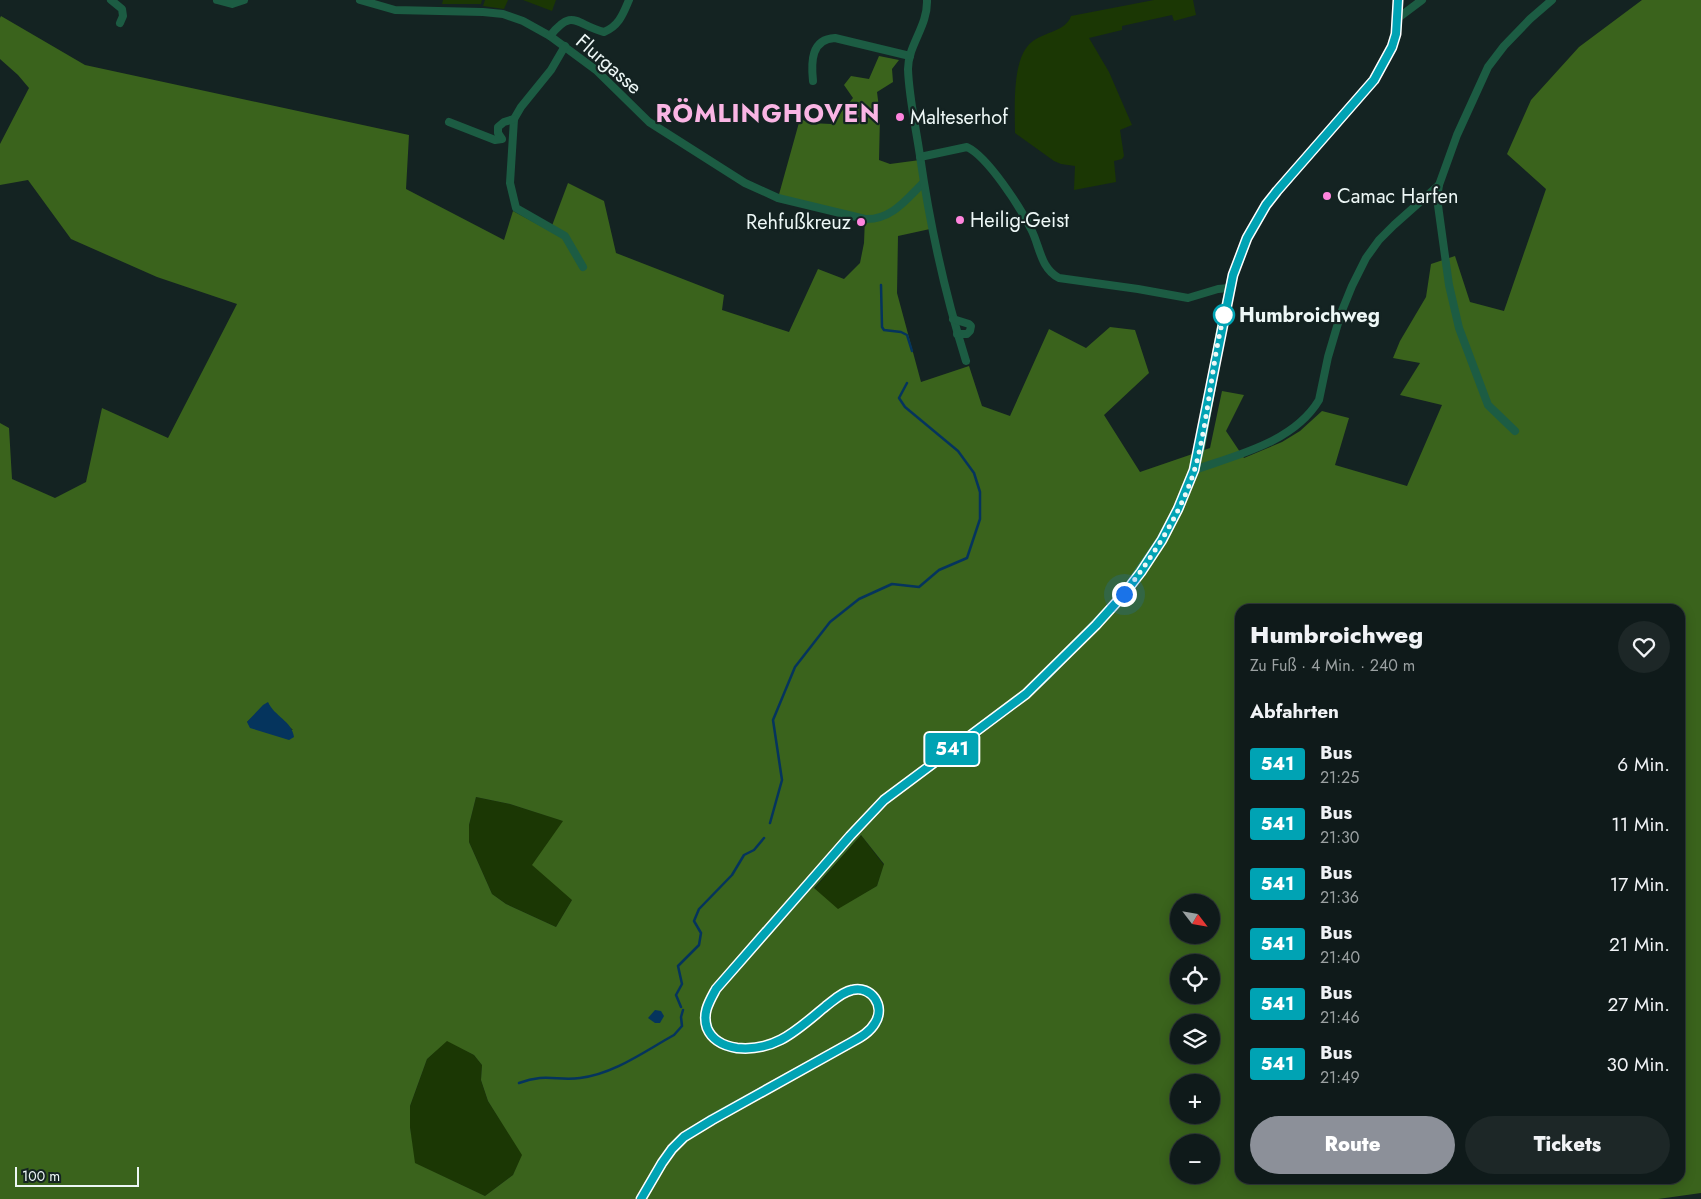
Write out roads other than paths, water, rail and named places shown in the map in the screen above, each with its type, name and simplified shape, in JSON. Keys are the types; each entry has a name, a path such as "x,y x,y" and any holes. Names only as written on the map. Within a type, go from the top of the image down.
{"main road":[{"path":"641,1199 672,1149 684,1137 865,1034 877,1021 879,1012 876,998 870,992 861,989 851,990 839,996 791,1034 775,1043 758,1049 729,1047 716,1040 709,1033 704,1020 706,1005 716,989 884,800 1026,694 1047,675 1118,600 1141,572 1162,540 1178,509 1194,470 1200,447 1229,288 1238,258 1266,205 1296,168 1359,98 1383,65 1392,47 1398,18 1398,0"}],"street":[{"path":"111,0 122,9 123,16 120,23"},
{"path":"217,0 232,4 244,0"},
{"name":"Flurgasse","path":"360,0 395,10 483,12 503,14 523,21 550,36 596,70 649,122 745,183 769,195 874,220 895,211 924,183"},
{"path":"550,36 559,24 566,20 576,20 604,32 611,29 618,24 629,0"},
{"path":"927,0 925,20 910,56 909,77 924,183 938,260 966,361"},
{"path":"1398,18 1422,0"},
{"path":"1515,432 1488,404 1459,328 1449,285 1437,198 1439,185 1457,135 1488,67 1523,26 1552,0"},
{"path":"813,81 811,62 818,44 825,38 835,38 910,56"},
{"path":"564,46 551,70 521,107 514,119 510,183 516,208 565,236 583,267"},
{"path":"502,139 498,133 498,127 504,122 514,119"},
{"path":"449,122 494,140 512,137"},
{"path":"920,157 967,147 973,150 983,159 1018,205 1032,231 1044,265 1052,275 1059,278 1188,298 1218,289 1229,288"},
{"path":"1194,470 1242,454 1283,435 1303,419 1316,405 1319,400 1328,357 1341,312 1366,258 1379,240 1394,225 1439,185"},
{"path":"953,319 971,326 967,334 957,334"}],"water":[{"path":"268,702 293,731 294,737 289,740 250,728 247,722"},
{"path":"655,1010 661,1011 664,1016 660,1023 655,1023 648,1018"}],"waterway":[{"path":"881,285 882,327 884,330 901,332 907,335 912,351"},
{"path":"770,823 782,780 773,720 795,667 830,622 859,599 892,584 919,587 939,570 967,558 980,519 980,492 974,473 958,451 905,407 899,398 907,383"},
{"path":"681,1007 676,995 682,984 678,966 699,945 701,933 694,921 699,909 732,875 744,855 754,850 764,838"},
{"path":"519,1083 536,1078 564,1079 593,1076 617,1067 674,1035 682,1026 681,1017 683,1010"}],"place":[{"name":"Malteserhof","path":"900,117"},
{"name":"Camac Harfen","path":"1327,196"},
{"name":"Heilig-Geist","path":"960,220"},
{"name":"Rehfußkreuz","path":"861,222"},
{"name":"Humbroichweg","path":"1224,315"}],"district":[{"name":"RÖMLINGHOVEN","path":"768,113"}]}
